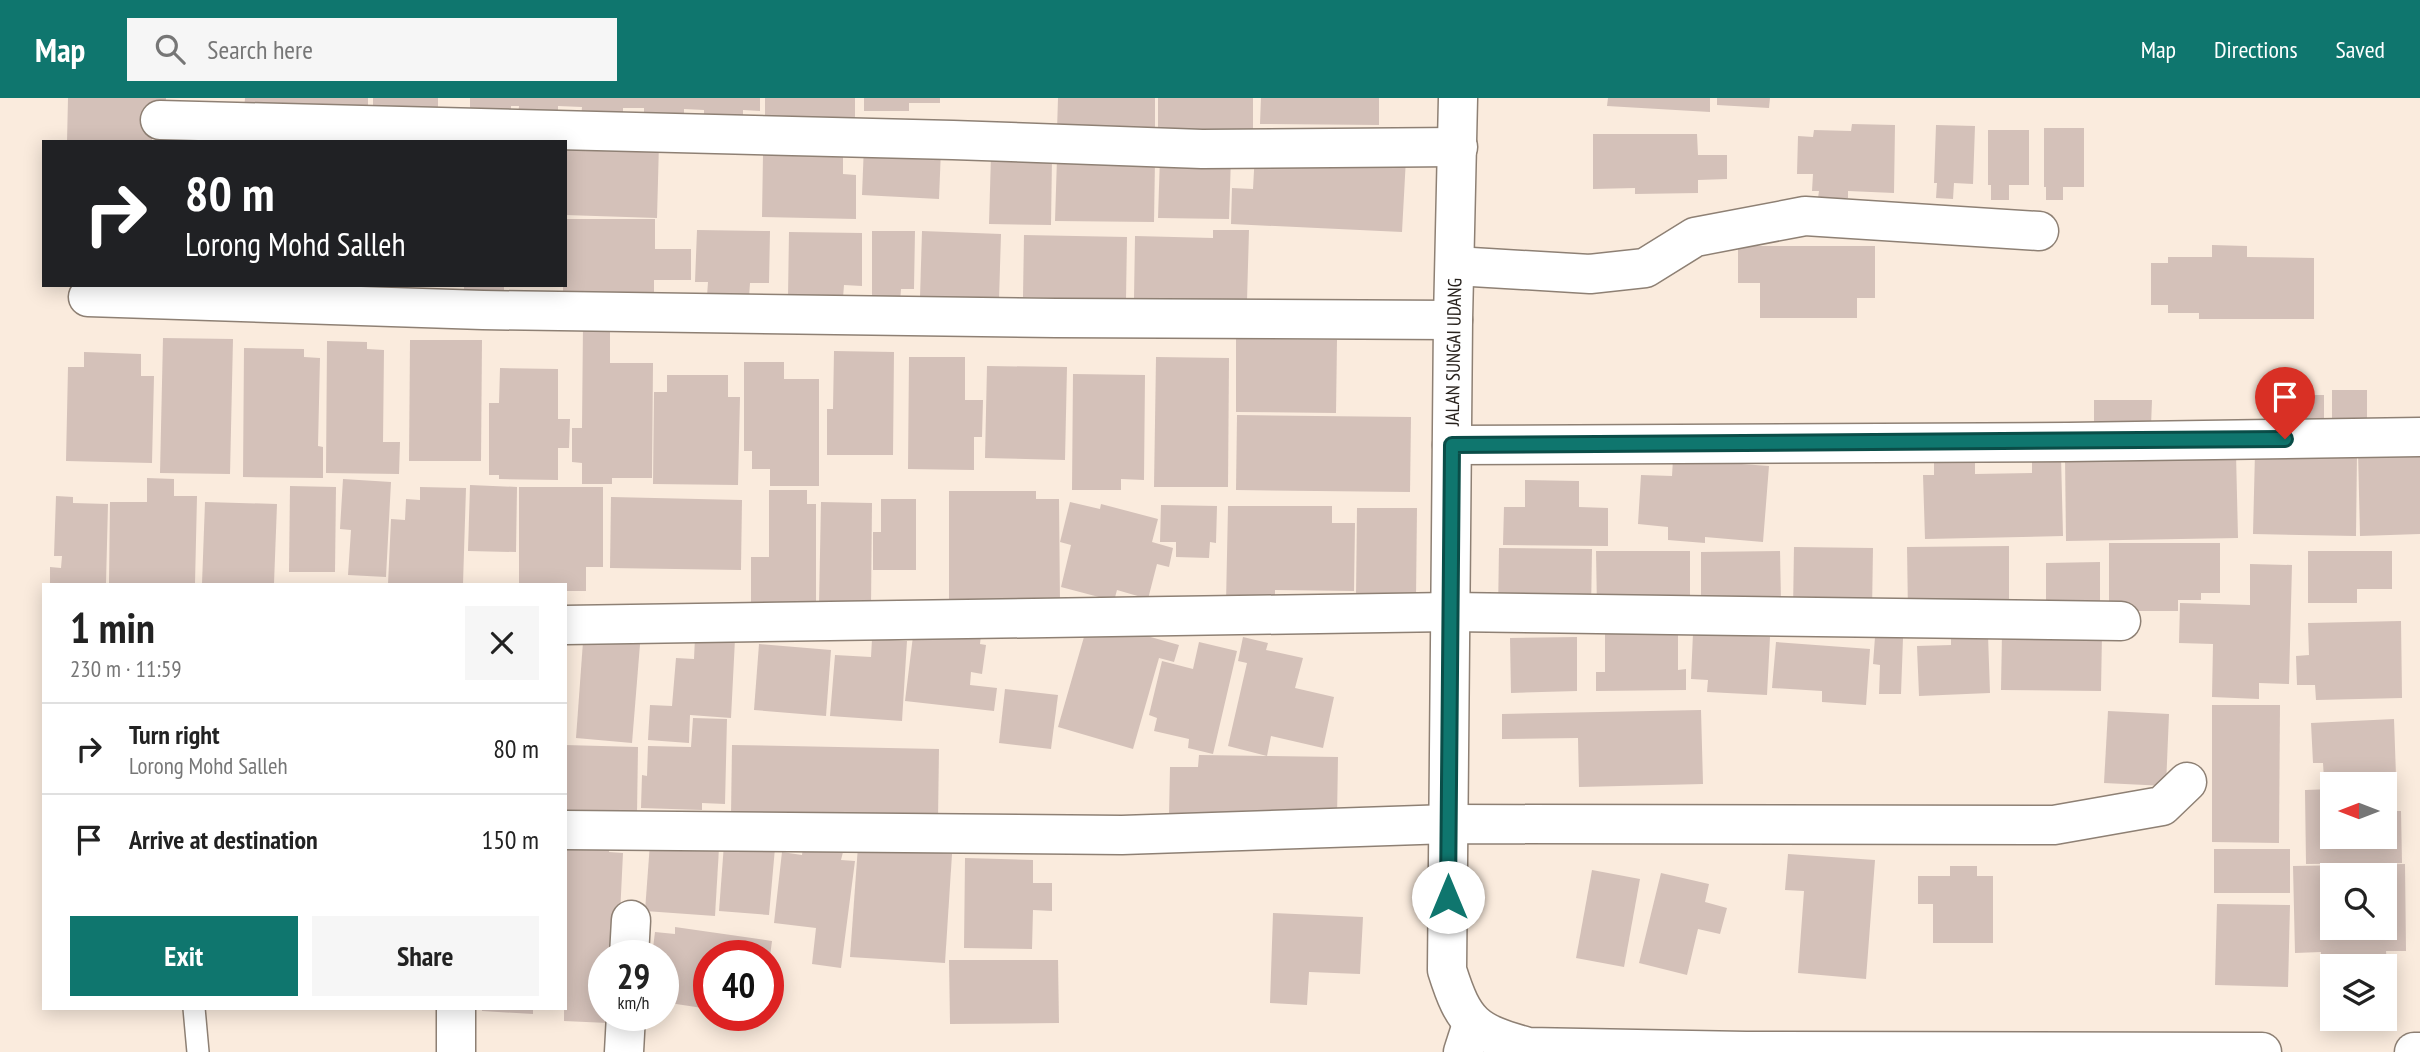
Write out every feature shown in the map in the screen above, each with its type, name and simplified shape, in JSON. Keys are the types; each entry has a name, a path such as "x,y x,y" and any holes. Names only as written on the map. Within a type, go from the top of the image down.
{"street":[{"name":"JALAN SUNGAI UDANG","path":"1458,98 1453,320 1447,971 1467,1038 1496,1038 1528,1046 1746,1051 2262,1052"},
{"path":"160,120 1202,149 1458,147"},
{"path":"1455,266 1590,274 1645,268 1695,237 1805,216 2039,231"},
{"path":"88,297 483,310 1453,320"},
{"path":"1452,445 2420,437"},
{"path":"567,625 1450,612 2121,621"},
{"path":"567,830 1122,835 1449,824 2054,825 2162,806 2187,782"},
{"path":"456,1010 456,1052"},
{"path":"624,1052 625,1031"},
{"path":"2414,1052 2420,1052"}],"lane":[{"path":"194,1010 198,1052"}],"building":[{"path":"68,98 166,98 165,115 153,115 152,140 67,140"},
{"path":"245,98 368,98 368,114 244,111"},
{"path":"373,98 438,98 438,115 373,114"},
{"path":"470,98 760,98 760,111 743,110 743,122 704,122 704,110 684,109 684,121 644,120 644,108 623,108 623,120 581,119 582,107 558,106 558,119 518,118 519,106 511,106 511,117 470,116"},
{"path":"765,98 855,98 855,121 765,120"},
{"path":"864,98 940,98 940,103 909,103 909,111 864,111"},
{"path":"1058,98 1155,98 1155,132 1057,130"},
{"path":"1158,98 1253,98 1253,131 1158,129"},
{"path":"1261,98 1379,98 1379,125 1260,124"},
{"path":"1608,98 1710,98 1710,112 1607,106"},
{"path":"1717,98 1770,98 1769,108 1717,105"},
{"path":"1852,124 1895,125 1894,193 1848,191 1848,198 1818,198 1819,191 1812,191 1813,174 1797,174 1798,136 1813,137 1814,130 1851,131"},
{"path":"1936,125 1975,126 1973,184 1954,183 1953,199 1936,198"},
{"path":"2044,128 2084,128 2084,187 2063,187 2063,200 2046,200"},
{"path":"1988,130 2029,130 2029,185 2009,185 2009,200 1991,200 1991,185 1988,185"},
{"path":"1593,134 1697,134 1698,155 1727,155 1727,179 1698,180 1698,193 1635,194 1635,188 1593,189"},
{"path":"567,141 659,143 657,218 567,215"},
{"path":"864,145 941,149 939,199 862,195"},
{"path":"1255,152 1406,158 1402,232 1231,224 1232,188 1253,189"},
{"path":"763,154 843,156 843,174 856,175 856,219 762,217"},
{"path":"991,155 1052,157 1051,225 989,224"},
{"path":"1160,156 1231,157 1229,219 1158,218"},
{"path":"1057,158 1155,160 1154,222 1055,221"},
{"path":"567,219 655,219 655,249 691,249 691,280 654,280 654,292 563,292 563,287 567,287"},
{"path":"697,230 770,231 769,283 750,283 749,297 707,296 708,282 695,282"},
{"path":"1213,230 1249,230 1247,301 1134,299 1135,236 1213,238"},
{"path":"872,231 915,231 914,289 901,289 900,302 872,301"},
{"path":"922,231 1001,234 999,300 920,298"},
{"path":"789,232 862,233 862,286 844,285 843,298 788,297"},
{"path":"1024,235 1127,237 1126,300 1023,297"},
{"path":"2212,245 2247,246 2247,257 2314,258 2314,319 2199,319 2199,313 2168,313 2168,305 2151,305 2151,263 2168,263 2168,257 2212,257"},
{"path":"1738,246 1875,246 1875,298 1857,298 1857,318 1760,318 1760,283 1738,283"},
{"path":"464,287 504,287 504,291 464,290"},
{"path":"583,324 610,325 610,363 653,363 652,478 612,478 612,484 582,484 582,463 572,462 572,428 582,428"},
{"path":"163,338 233,339 230,474 160,473"},
{"path":"1236,339 1337,340 1336,413 1236,412"},
{"path":"410,340 482,340 481,461 409,461"},
{"path":"327,341 367,342 367,349 384,350 383,442 400,442 399,474 326,473"},
{"path":"244,348 304,349 304,357 320,358 318,446 323,447 323,478 243,477"},
{"path":"834,351 894,352 893,455 827,455 827,409 833,409"},
{"path":"84,352 141,354 141,376 154,376 152,463 66,461 68,367 84,367"},
{"path":"909,357 965,357 965,400 983,400 982,437 974,437 974,470 908,469"},
{"path":"1156,357 1229,358 1228,487 1154,487"},
{"path":"744,362 784,362 784,379 819,379 819,486 770,486 770,469 752,469 752,451 744,451"},
{"path":"987,366 1067,367 1065,460 985,458"},
{"path":"500,368 558,369 558,419 570,419 569,448 558,448 558,480 499,479 499,475 489,475 489,403 499,403"},
{"path":"1073,374 1145,375 1144,480 1121,479 1121,490 1072,490"},
{"path":"667,375 728,375 728,397 740,397 738,485 653,484 654,392 667,392"},
{"path":"2332,390 2367,390 2367,425 2332,425"},
{"path":"2296,395 2324,395 2324,427 2296,427"},
{"path":"2094,400 2152,400 2151,426 2094,425"},
{"path":"1237,415 1411,417 1410,492 1236,490"},
{"path":"2420,450 2420,534 2360,536 2358,451"},
{"path":"2255,452 2357,453 2356,536 2253,534"},
{"path":"2236,453 2238,538 2066,541 2065,456"},
{"path":"2061,456 2063,536 1925,539 1923,475 1934,475 1934,463 1975,462 1975,474 2032,473 2032,457"},
{"path":"1673,459 1769,466 1763,542 1705,537 1705,543 1668,540 1668,527 1638,524 1641,475 1672,476"},
{"path":"147,478 174,479 174,496 197,496 195,583 109,583 110,502 147,502"},
{"path":"343,479 391,482 386,577 348,575 351,530 340,529"},
{"path":"1525,480 1579,481 1579,507 1608,508 1608,546 1503,545 1504,507 1525,507"},
{"path":"470,485 517,487 516,552 468,551"},
{"path":"290,486 336,487 335,572 289,572"},
{"path":"420,487 466,488 463,583 388,583 391,519 405,520 406,499 420,500"},
{"path":"519,487 603,487 603,567 586,567 586,591 567,591 567,583 519,583"},
{"path":"769,490 807,490 807,504 816,504 816,608 751,608 751,557 769,557"},
{"path":"949,491 1036,491 1036,499 1059,499 1060,603 949,604"},
{"path":"56,496 73,497 73,503 108,504 106,583 50,583 50,567 61,568 62,556 54,556"},
{"path":"611,497 742,500 741,570 610,568"},
{"path":"881,499 916,499 916,570 873,570 873,532 881,532"},
{"path":"205,502 277,504 274,583 202,583"},
{"path":"821,502 872,503 871,607 819,606"},
{"path":"1070,502 1100,509 1101,504 1158,519 1152,542 1173,548 1169,567 1157,564 1148,599 1117,590 1114,601 1061,587 1071,545 1060,542"},
{"path":"1161,505 1217,506 1216,543 1210,542 1209,558 1176,557 1176,542 1160,542"},
{"path":"1228,506 1332,506 1332,523 1355,523 1354,591 1275,590 1275,604 1226,604"},
{"path":"1357,508 1417,508 1416,598 1356,598"},
{"path":"2109,543 2220,543 2220,593 2201,593 2201,600 2178,600 2178,611 2109,611"},
{"path":"2009,546 2009,614 1908,614 1907,547"},
{"path":"1794,547 1873,548 1872,611 1793,610"},
{"path":"1499,548 1592,549 1591,613 1498,612"},
{"path":"1596,551 1690,551 1690,609 1597,609"},
{"path":"1780,551 1781,601 1701,607 1701,552"},
{"path":"2308,551 2392,551 2392,589 2357,589 2357,603 2308,603"},
{"path":"2100,562 2100,614 2046,614 2046,563"},
{"path":"2250,564 2292,565 2289,684 2259,683 2259,699 2212,697 2213,644 2179,643 2180,603 2250,605"},
{"path":"2401,621 2402,698 2316,700 2315,685 2297,685 2296,656 2309,655 2308,623"},
{"path":"1108,625 1179,645 1174,662 1159,658 1133,749 1058,727 1086,630"},
{"path":"584,628 641,632 632,743 576,738"},
{"path":"1678,633 1678,670 1686,669 1686,690 1596,691 1596,672 1605,672 1605,634"},
{"path":"1693,633 1770,637 1767,695 1707,692 1708,680 1691,679"},
{"path":"2002,633 2102,633 2101,691 2001,690"},
{"path":"981,635 980,644 986,645 982,674 971,672 970,685 997,688 994,711 905,701 913,636"},
{"path":"1988,635 1990,693 1919,696 1917,646 1951,645 1951,636"},
{"path":"695,637 735,639 731,718 690,715 689,743 648,740 650,705 672,706 676,658 694,659"},
{"path":"1243,637 1268,643 1266,650 1303,658 1295,688 1334,697 1323,748 1271,736 1267,756 1228,746 1247,663 1238,661"},
{"path":"1577,637 1577,691 1511,693 1510,638"},
{"path":"1875,637 1903,638 1901,694 1879,694 1880,665 1873,664"},
{"path":"872,639 907,641 902,721 830,716 835,655 871,657"},
{"path":"1199,642 1237,651 1213,754 1188,748 1189,739 1154,731 1157,718 1149,715 1162,661 1193,669"},
{"path":"1776,642 1870,649 1866,705 1822,702 1822,691 1772,688"},
{"path":"759,644 831,650 826,716 754,710"},
{"path":"1005,689 1058,695 1051,749 999,743"},
{"path":"2212,705 2280,705 2279,843 2212,842"},
{"path":"1701,710 1703,784 1579,787 1578,738 1502,739 1502,714"},
{"path":"2108,711 2169,714 2166,786 2104,783"},
{"path":"693,718 727,719 725,804 702,803 702,810 641,808 642,775 647,776 648,746 691,747"},
{"path":"2394,719 2396,772 2324,772 2323,763 2313,763 2311,723"},
{"path":"567,745 638,747 637,814 567,811"},
{"path":"732,745 939,749 938,820 731,816"},
{"path":"1199,755 1338,757 1337,819 1169,816 1170,767 1198,767"},
{"path":"2320,789 2320,849 2398,849 2398,811 2401,811 2402,863 2306,864 2305,790"},
{"path":"570,835 610,838 609,852 623,853 619,940 588,940 588,1022 564,1021 564,1010 567,1010 567,849"},
{"path":"650,843 719,848 715,916 645,911"},
{"path":"724,844 775,848 769,915 719,911"},
{"path":"803,846 843,852 841,860 855,861 841,968 812,964 816,928 774,923 782,852 802,855"},
{"path":"858,846 952,854 945,963 850,957"},
{"path":"2214,849 2290,849 2290,893 2214,893"},
{"path":"1788,854 1875,860 1866,979 1798,973 1804,891 1785,890"},
{"path":"965,858 1033,860 1033,883 1052,883 1052,911 1033,910 1032,949 964,948"},
{"path":"2397,864 2405,864 2406,951 2386,951 2386,954 2295,953 2293,866 2320,866 2320,940 2397,940"},
{"path":"1950,866 1977,866 1977,876 1993,876 1993,943 1933,943 1933,904 1918,904 1918,876 1950,876"},
{"path":"1592,870 1640,879 1624,967 1576,958"},
{"path":"1661,873 1709,884 1705,902 1727,908 1720,934 1698,929 1687,975 1639,963"},
{"path":"2217,904 2290,905 2288,987 2215,985"},
{"path":"1273,913 1363,917 1360,974 1309,972 1307,1005 1270,1003"},
{"path":"675,927 765,940 693,940 693,1007 679,1004 679,940 654,940 655,932 675,934"},
{"path":"949,960 1058,960 1059,1023 950,1024"},
{"path":"533,1010 533,1014 482,1011"}],"route":[{"path":"1448,897 1452,445 2285,439"}]}
